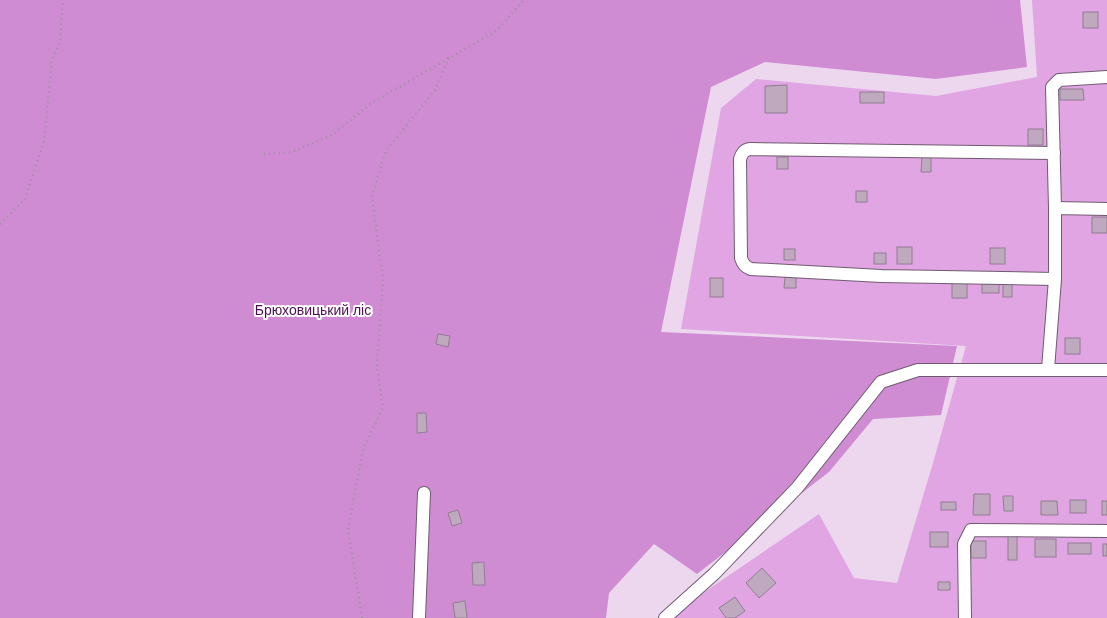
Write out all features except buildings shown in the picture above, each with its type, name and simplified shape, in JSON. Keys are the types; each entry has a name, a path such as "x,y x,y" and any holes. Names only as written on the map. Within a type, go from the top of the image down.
{"street":[{"path":"1048,369 1055,279 1052,87 1059,80 1107,78"},
{"path":"1054,153 750,149 745,150 740,159 741,258 746,267 881,276 1055,279"},
{"path":"1055,208 1107,209"},
{"path":"665,618 714,574 797,488 881,382 918,370 1107,370"},
{"path":"419,618 424,493"},
{"path":"964,618 964,544 971,530 1107,531"}],"path":[{"path":"0,224 25,199 44,141 52,59 60,42 63,0"},
{"path":"264,154 292,152 332,135 373,102 496,31 524,0"},
{"path":"362,618 348,529 364,449 383,408 377,367 384,280 372,196 386,150 434,90 449,57"}],"shaded area":[{"path":"1032,0 1107,0 1107,618 670,618 678,610 819,514 854,578 897,583 966,346 681,329 721,108 756,79 936,96 1037,77"}],"green space":[{"name":"Брюховицький ліс","path":"0,0 1020,0 1027,67 936,79 765,62 711,87 661,332 957,346 941,415 873,419 829,472 697,574 654,544 609,593 606,618 0,618"}]}
